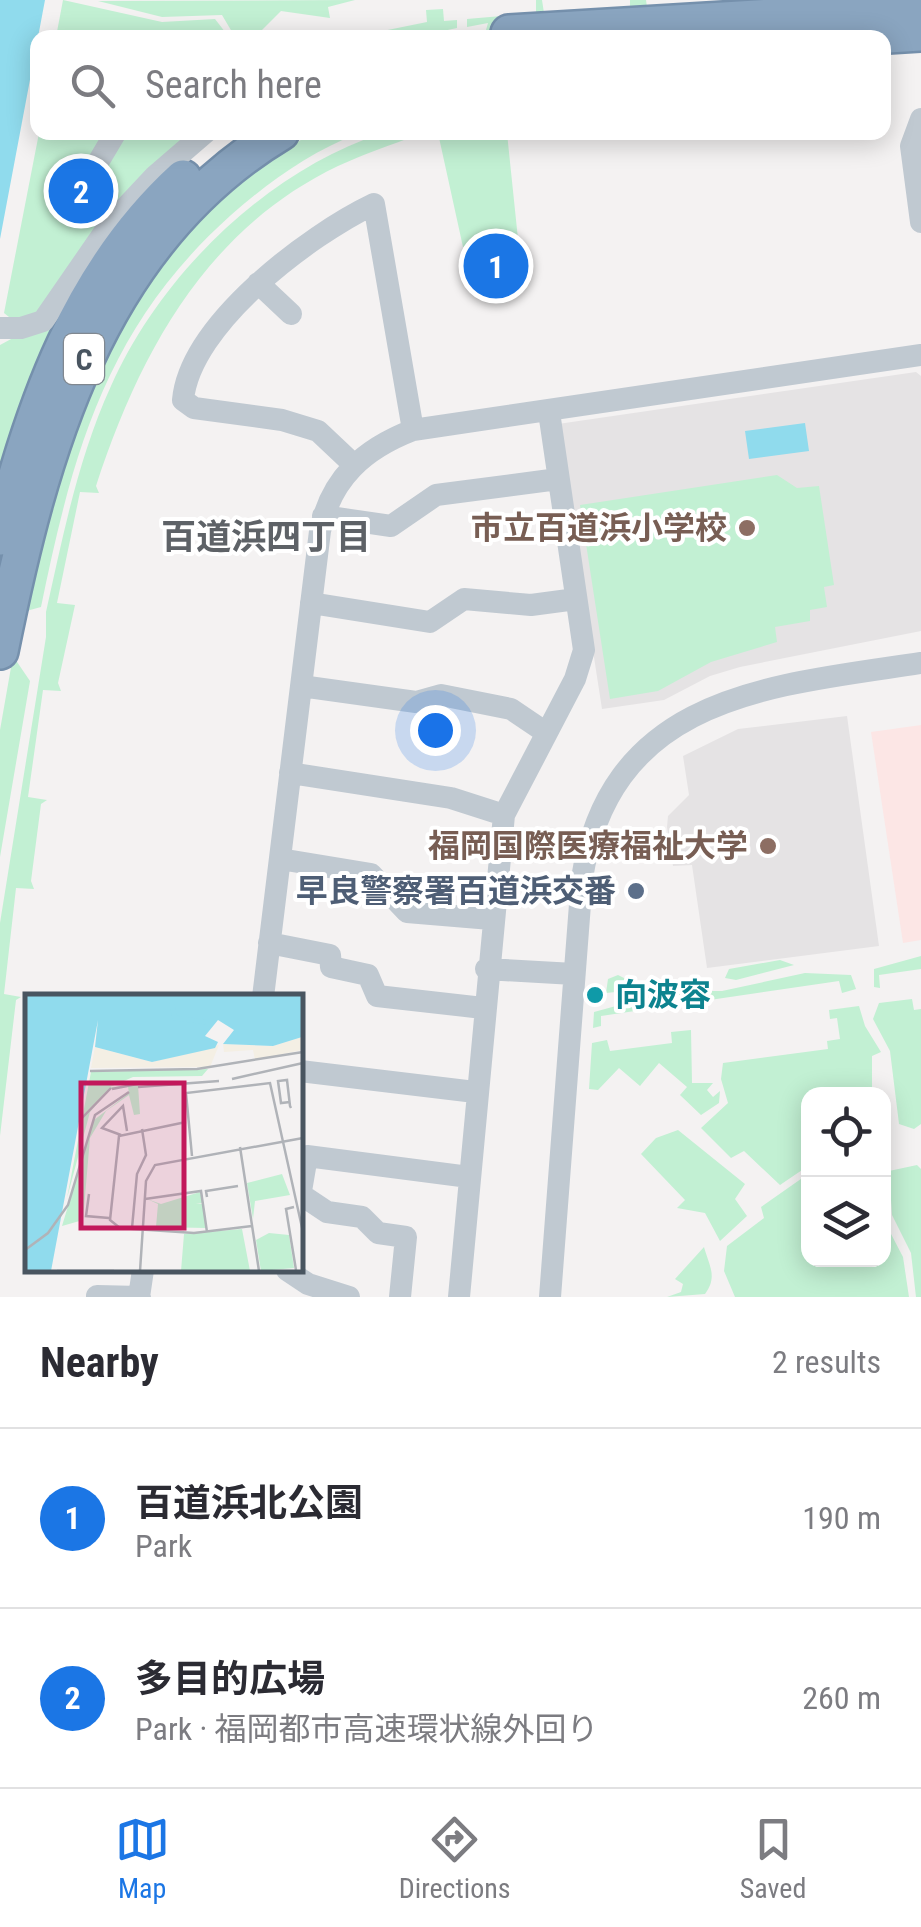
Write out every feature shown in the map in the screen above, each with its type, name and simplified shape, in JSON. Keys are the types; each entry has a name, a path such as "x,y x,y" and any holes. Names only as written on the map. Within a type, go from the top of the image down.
{"highway":[{"path":"572,30 921,8"},
{"path":"891,35 921,33"},
{"name":"C","path":"0,536 36,413 54,367 102,274 166,193 229,140"},
{"name":"C","path":"0,651 37,492 58,422 96,333 148,250 183,210 216,179 270,140"}],"street":[{"path":"921,119 912,161 921,222"},
{"path":"96,164 111,140"},
{"path":"0,328 21,328 44,321 110,224 155,176 197,140"},
{"path":"353,464 318,432 282,420 194,408 183,400 184,382 204,346 258,283 337,222 374,204 413,430"},
{"path":"258,283 291,314"},
{"path":"263,994 323,516 353,464 387,440 413,430 921,356"},
{"path":"460,1297 486,968 504,815 575,679 584,650 549,412"},
{"path":"323,516 391,526 436,496 558,479"},
{"path":"311,603 430,622 464,600 531,605 576,600"},
{"path":"550,1297 588,842 612,788 642,750 693,714 720,703 779,687 921,663"},
{"path":"301,686 416,702 441,695 511,709 545,732"},
{"path":"290,774 451,798 504,815"},
{"path":"280,859 371,874 407,912 491,919"},
{"path":"269,943 330,955 331,967 368,974 377,996 483,1008"},
{"path":"486,968 574,974"},
{"path":"302,1071 475,1092"},
{"path":"302,1190 307,1156 469,1177"},
{"path":"302,1198 327,1212 362,1217 378,1233 406,1237 400,1297"},
{"path":"97,1296 140,1297 143,1272"},
{"path":"298,1291 349,1297"}],"shaded area":[{"name":"市立百道浜小学校","path":"916,372 921,376 921,631 740,667 710,676 664,700 602,709 558,424"},
{"name":"福岡国際医療福祉大学","path":"847,716 879,946 707,968 692,865 673,866 667,827 668,816 689,795 683,756 738,729"},
{"path":"921,725 921,940 903,943 871,732"}],"green space":[{"path":"63,0 162,22 215,19 224,30 57,30"},
{"path":"355,0 328,7 330,18 281,11 262,30 231,30 222,15 162,17 98,1"},
{"path":"536,0 542,0 544,13 630,8 630,0 646,0 647,7 737,2 555,30 486,30 488,23 467,27 467,19 536,13"},
{"path":"443,9 444,21 457,20 457,28 388,30 427,22 426,10"},
{"path":"38,140 190,140 45,311 14,321 4,313"},
{"path":"302,140 344,140 291,168 231,215 189,257 154,301 101,394 82,444 41,607 19,613 59,471 115,339 151,279 195,224 249,175"},
{"path":"364,140 404,140 338,166 291,192 215,260 184,300 133,389 96,486 99,493 80,492 57,603 75,605 58,683 61,691 43,690 28,797 47,800 41,804 31,881 34,889 16,888 4,994 21,997 16,1000 0,1136 0,923 46,637 46,612 89,441 132,345 188,267 258,201 339,150"},
{"path":"440,140 508,140 518,239 463,247"},
{"path":"524,244 528,281 470,288 465,251"},
{"path":"86,269 35,378 0,494 0,345 24,332"},
{"path":"777,475 797,488 819,486 834,585 824,587 827,607 810,610 810,621 775,627 777,642 711,662 658,691 610,699 580,505"},
{"path":"13,656 30,681 0,857 0,730"},
{"path":"921,956 921,969 879,975 880,988 874,987 874,969"},
{"path":"780,960 794,965 736,980 725,978 729,969"},
{"path":"805,973 851,975 856,989 842,993 839,981 601,1016 601,1026 593,1028 594,1012 671,991 722,991"},
{"path":"618,975 634,983 635,990 606,993 608,979"},
{"path":"912,999 914,1010 921,1009 921,1124 914,1129 899,1124 890,1051 873,1019 879,1003"},
{"path":"859,1006 865,1026 881,1052 872,1056 872,1087 801,1087 801,1171 780,1185 744,1151 731,1158 701,1128 728,1103 721,1079 723,1063 828,1049 827,1041 840,1039 837,1018 830,1019 829,1010"},
{"path":"691,1030 692,1083 713,1083 707,1090 713,1097 720,1091 719,1103 701,1115 680,1095 687,1087 659,1063 640,1086 619,1068 598,1090 589,1089 592,1043 607,1040 610,1051 672,1043 671,1032"},
{"path":"678,1130 745,1184 735,1199 747,1216 720,1241 705,1213 677,1208 685,1200 641,1154 656,1138"},
{"path":"917,1165 921,1169 921,1297 916,1297 911,1253 892,1215 891,1171"},
{"path":"801,1179 801,1267 891,1267 891,1234 903,1257 909,1297 735,1297 724,1271 727,1246 764,1218 761,1207"},
{"path":"704,1247 712,1276 705,1294 667,1297 681,1292 683,1284 675,1279"}],"water":[{"path":"0,0 45,0 39,30 30,30 30,80 0,239"},
{"path":"805,423 809,451 749,459 745,431"}],"place":[{"name":"多目的広場","path":"81,191"},
{"name":"百道浜北公園","path":"496,266"},
{"name":"市立百道浜小学校","path":"747,528"},
{"name":"福岡国際医療福祉大学","path":"768,846"},
{"name":"早良警察署百道浜交番","path":"636,891"},
{"name":"向波容","path":"595,995"}],"district":[{"name":"百道浜四丁目","path":"266,537"}]}
